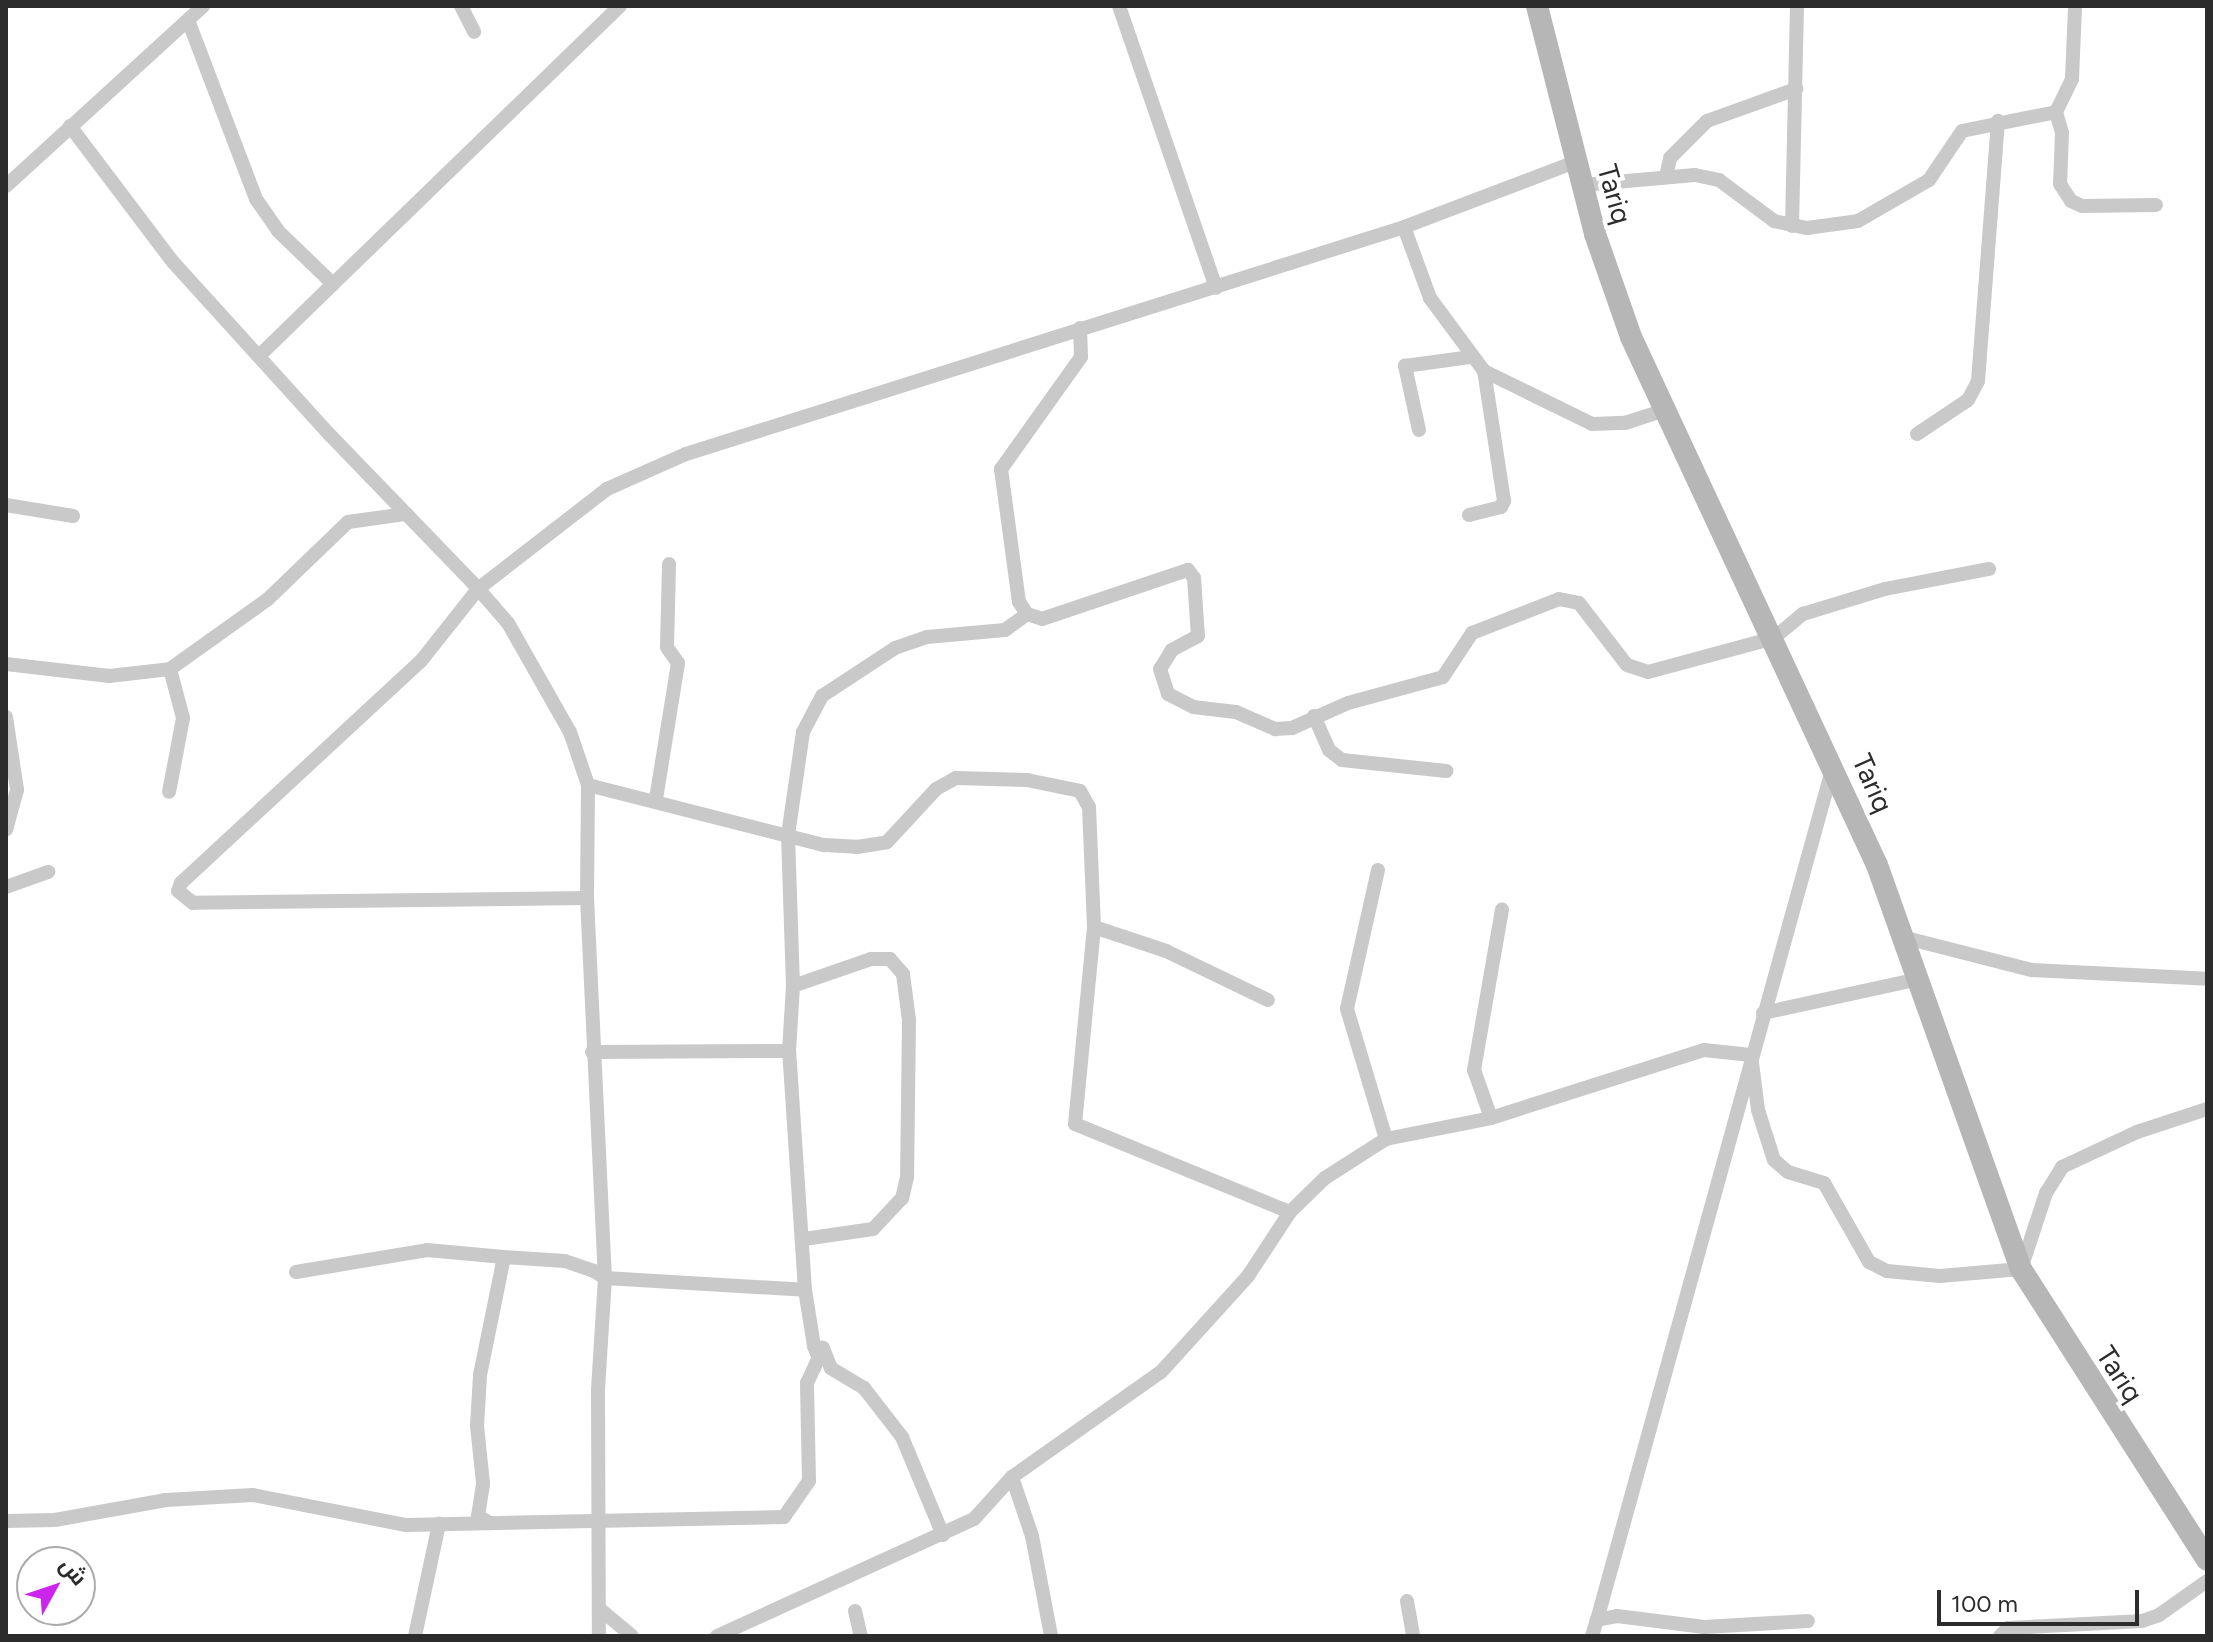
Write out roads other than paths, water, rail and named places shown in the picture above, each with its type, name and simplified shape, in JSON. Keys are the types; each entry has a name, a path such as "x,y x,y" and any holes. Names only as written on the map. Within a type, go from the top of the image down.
{"main road":[{"name":"Tariq","path":"1537,6 1575,162 1626,323 1663,411 1833,765 1906,938 2021,1269 2207,1560"}],"street":[{"path":"6,186 203,6"},
{"path":"461,6 474,32"},
{"path":"260,355 620,6"},
{"path":"1119,6 1216,288"},
{"path":"1792,226 1797,6"},
{"path":"2075,6 2072,79 2056,112 2062,133 2060,184 2071,201 2082,206 2156,205"},
{"path":"188,20 256,199 278,231 333,284"},
{"path":"1666,176 1670,158 1707,121 1796,89"},
{"path":"1582,185 1666,176 1719,180 1757,213 1792,226 1832,227 1888,207 1929,180 1962,131 1998,121 2056,112"},
{"path":"1917,434 1968,400 1978,381 1998,121"},
{"path":"70,126 173,262 508,623 553,700 588,785 587,898 592,1052 605,1278 598,1390 599,1636"},
{"path":"587,898 193,903 178,891 421,661 478,589 584,503 686,454 1404,227 1575,162"},
{"path":"1404,227 1430,298 1484,371 1592,424 1625,423 1663,411"},
{"path":"1027,614 1019,602 1001,469 1081,357 1080,328"},
{"path":"1419,430 1405,366 1471,357"},
{"path":"1469,515 1501,507 1504,501 1484,371"},
{"path":"6,505 73,516"},
{"path":"6,664 109,676 170,669 268,599 348,522 406,514"},
{"path":"656,799 678,663 667,647 669,564"},
{"path":"823,1348 817,1354 805,1290 804,1239 789,1051 793,986 788,835 803,732 822,696 895,648 927,637 1005,630 1027,614 1049,617 1188,570 1194,578 1200,629 1162,663 1168,694 1193,707 1253,716 1275,729 1292,728 1314,716 1443,677 1472,633 1559,599 1579,603 1627,665 1641,672 1668,669 1774,638 1803,614 1885,589 1989,569"},
{"path":"169,792 183,718 170,669"},
{"path":"1314,716 1329,750 1342,760 1446,771"},
{"path":"6,717 17,790 6,830"},
{"path":"1592,1636 1833,765"},
{"path":"588,785 656,799 824,845 875,846 895,836 945,782 968,775 1073,788 1089,807 1094,927 1075,1124 1290,1212"},
{"path":"1378,870 1347,1009 1386,1139"},
{"path":"6,887 48,872"},
{"path":"1491,1118 1474,1070 1502,909"},
{"path":"1094,927 1166,951 1268,1000"},
{"path":"1906,938 2044,971 2207,979"},
{"path":"793,986 871,959 890,959 903,974 909,1020 907,1177 902,1198 873,1229 804,1239"},
{"path":"1763,1013 1919,979"},
{"path":"717,1636 974,1519 1012,1477 1161,1372 1248,1276 1290,1212 1325,1178 1386,1139 1491,1118 1704,1050 1751,1055"},
{"path":"592,1052 789,1051"},
{"path":"1751,1055 1770,1154 1788,1172 1824,1183 1869,1262 1887,1271 1940,1276 2021,1269 2046,1193 2062,1167 2137,1132 2207,1109"},
{"path":"296,1272 427,1250 565,1261 605,1278 805,1290"},
{"path":"491,1523 478,1516 483,1483 477,1426 480,1375 504,1257"},
{"path":"823,1348 831,1368 864,1388 902,1437 943,1535"},
{"path":"6,1521 55,1520 166,1500 253,1495 406,1525 784,1517 809,1481 807,1383 823,1348"},
{"path":"1012,1477 1032,1536 1051,1636"},
{"path":"415,1636 439,1524"},
{"path":"2000,1636 2008,1628 2142,1621 2159,1615 2207,1581"},
{"path":"1407,1601 1413,1636"},
{"path":"601,1610 632,1636"},
{"path":"855,1611 861,1636"},
{"path":"1597,1620 1617,1616 1704,1627 1808,1621"}]}
